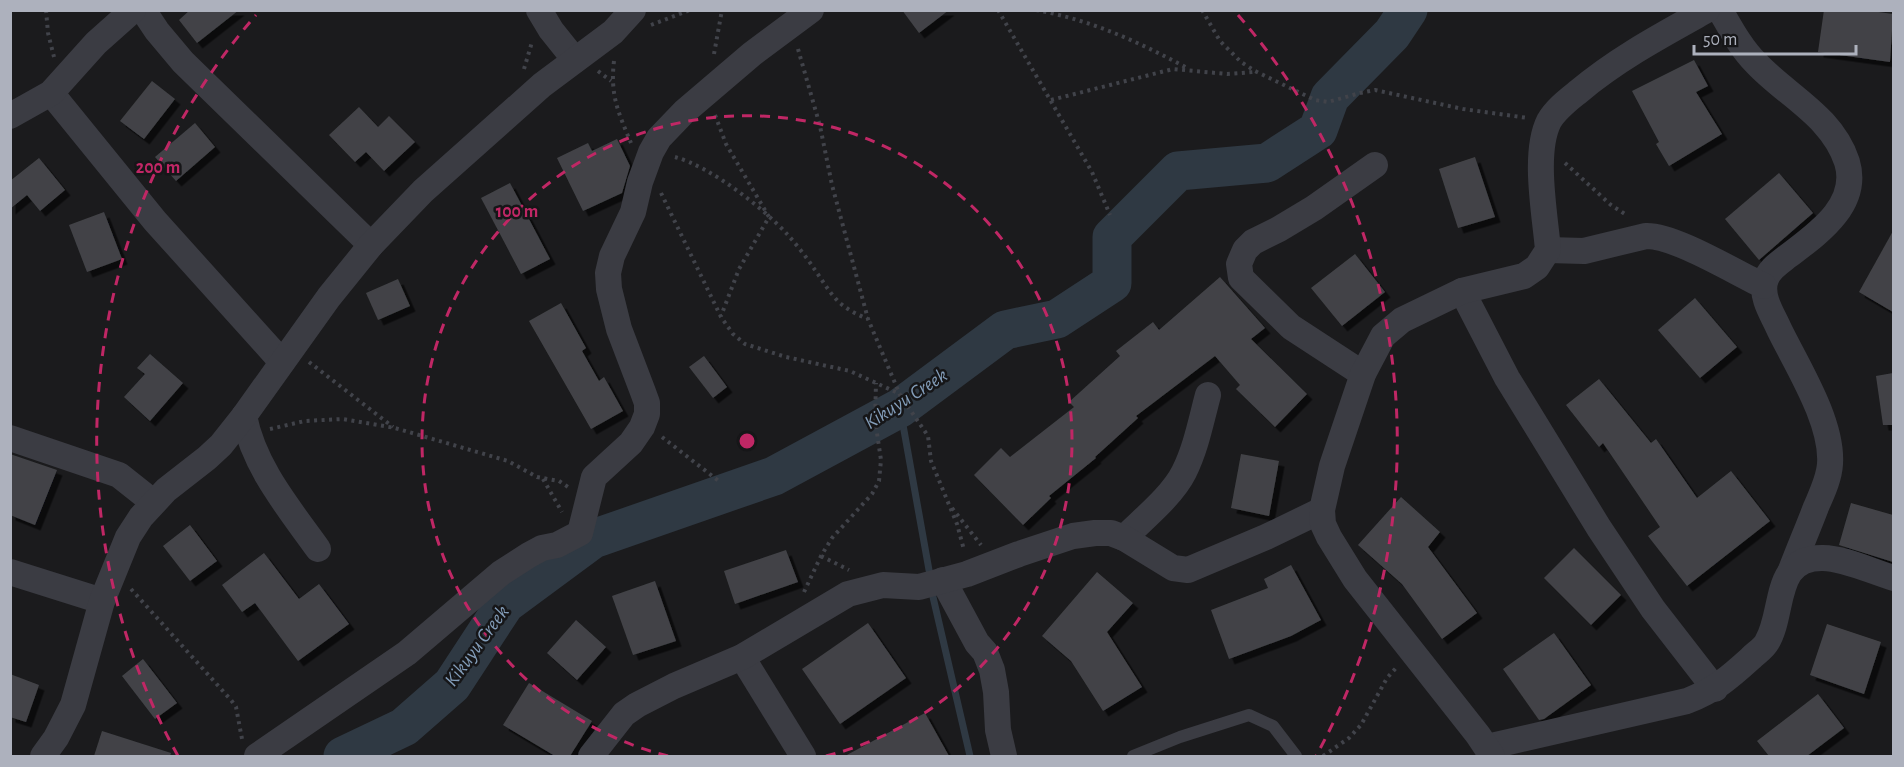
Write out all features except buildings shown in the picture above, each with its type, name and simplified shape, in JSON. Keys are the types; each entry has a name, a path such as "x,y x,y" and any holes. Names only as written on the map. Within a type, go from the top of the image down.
{"street":[{"path":"10,116 57,86 96,43 134,10"},
{"path":"143,10 157,32 183,62 371,245"},
{"path":"43,756 56,738 73,705 102,601 128,537 153,502 246,425 287,355 371,245 423,191 516,107 613,32 633,10"},
{"path":"1707,10 1602,72 1563,104 1549,122 1541,165 1548,250 1537,267 1524,276 1462,291 1416,312 1393,327 1377,346 1363,374 1332,466 1322,510 1323,524 1338,554 1490,752 1687,701 1715,689 1767,643 1776,618 1784,580 1791,570 1828,476 1830,449 1823,421 1770,310 1764,286 1770,270 1821,230 1835,215 1847,191 1848,165 1834,135 1807,106 1755,62 1740,44 1720,10"},
{"path":"539,11 575,60"},
{"path":"252,752 407,652 501,573 542,548 557,546 583,528 594,477 631,443 642,427 647,414 647,403 619,329 609,289 608,273 612,256 633,212 648,159 659,138 684,112 752,54 801,18"},
{"path":"57,86 155,221 287,355"},
{"path":"1363,374 1291,327 1241,278 1239,264 1245,250 1253,242 1314,208 1375,165"},
{"path":"1548,250 1584,250 1646,236 1656,236 1676,243 1764,286"},
{"path":"1462,291 1508,378 1599,528 1653,609 1715,689"},
{"path":"1124,538 1183,474 1191,457 1208,395"},
{"path":"246,425 258,459 280,497 318,549"},
{"path":"10,438 119,475 153,502"},
{"path":"591,756 618,721 637,705 674,686 742,657 848,594 883,585 919,587 998,563 1073,536 1111,533 1124,538 1173,568 1188,570 1322,510"},
{"path":"1791,570 1811,559 1821,558 1832,559 1893,578"},
{"path":"10,572 102,601"},
{"path":"955,577 977,643 985,652 992,670 998,730 1004,756"},
{"path":"742,657 803,756"}],"lane":[{"path":"1133,756 1180,737 1249,715 1273,726 1296,756"}],"path":[{"path":"46,10 57,86"},
{"path":"722,10 710,90 716,123 743,176 769,217"},
{"path":"998,10 1092,172 1110,215"},
{"path":"1036,10 1063,15 1122,35 1191,70"},
{"path":"1202,10 1220,41 1241,62 1316,100 1328,102 1376,90 1463,109 1549,122"},
{"path":"516,107 539,11"},
{"path":"801,18 832,185 868,319 900,395 928,436 931,461 964,547 955,577"},
{"path":"616,50 612,82 615,102 633,147 648,159 721,317 734,334 745,344 786,357 850,371 900,395"},
{"path":"1051,100 1173,69 1227,74 1255,71"},
{"path":"1543,146 1577,172 1611,205 1656,236"},
{"path":"648,159 688,161 713,174 786,233 841,305 868,319"},
{"path":"721,317 739,269 769,217"},
{"path":"287,355 395,429"},
{"path":"793,627 802,597 821,556 832,538 872,494 879,481 881,460 875,420 876,383"},
{"path":"246,425 343,419 395,429 508,461 537,477 558,481 591,496"},
{"path":"642,427 661,436 720,482"},
{"path":"543,479 573,537"},
{"path":"948,504 998,563"},
{"path":"114,571 145,602 231,700 236,707 242,740 252,752"},
{"path":"1323,756 1349,738 1361,725 1387,678 1413,652"}],"waterway":[{"name":"Kikuyu Creek","path":"343,756 404,727 452,685 505,604 593,539 774,476 900,408 1005,330 1057,319 1112,283 1112,237 1178,171 1267,163 1318,130 1330,97 1392,34 1408,10"},
{"path":"900,408 929,570"},
{"path":"933,597 970,756"}]}
